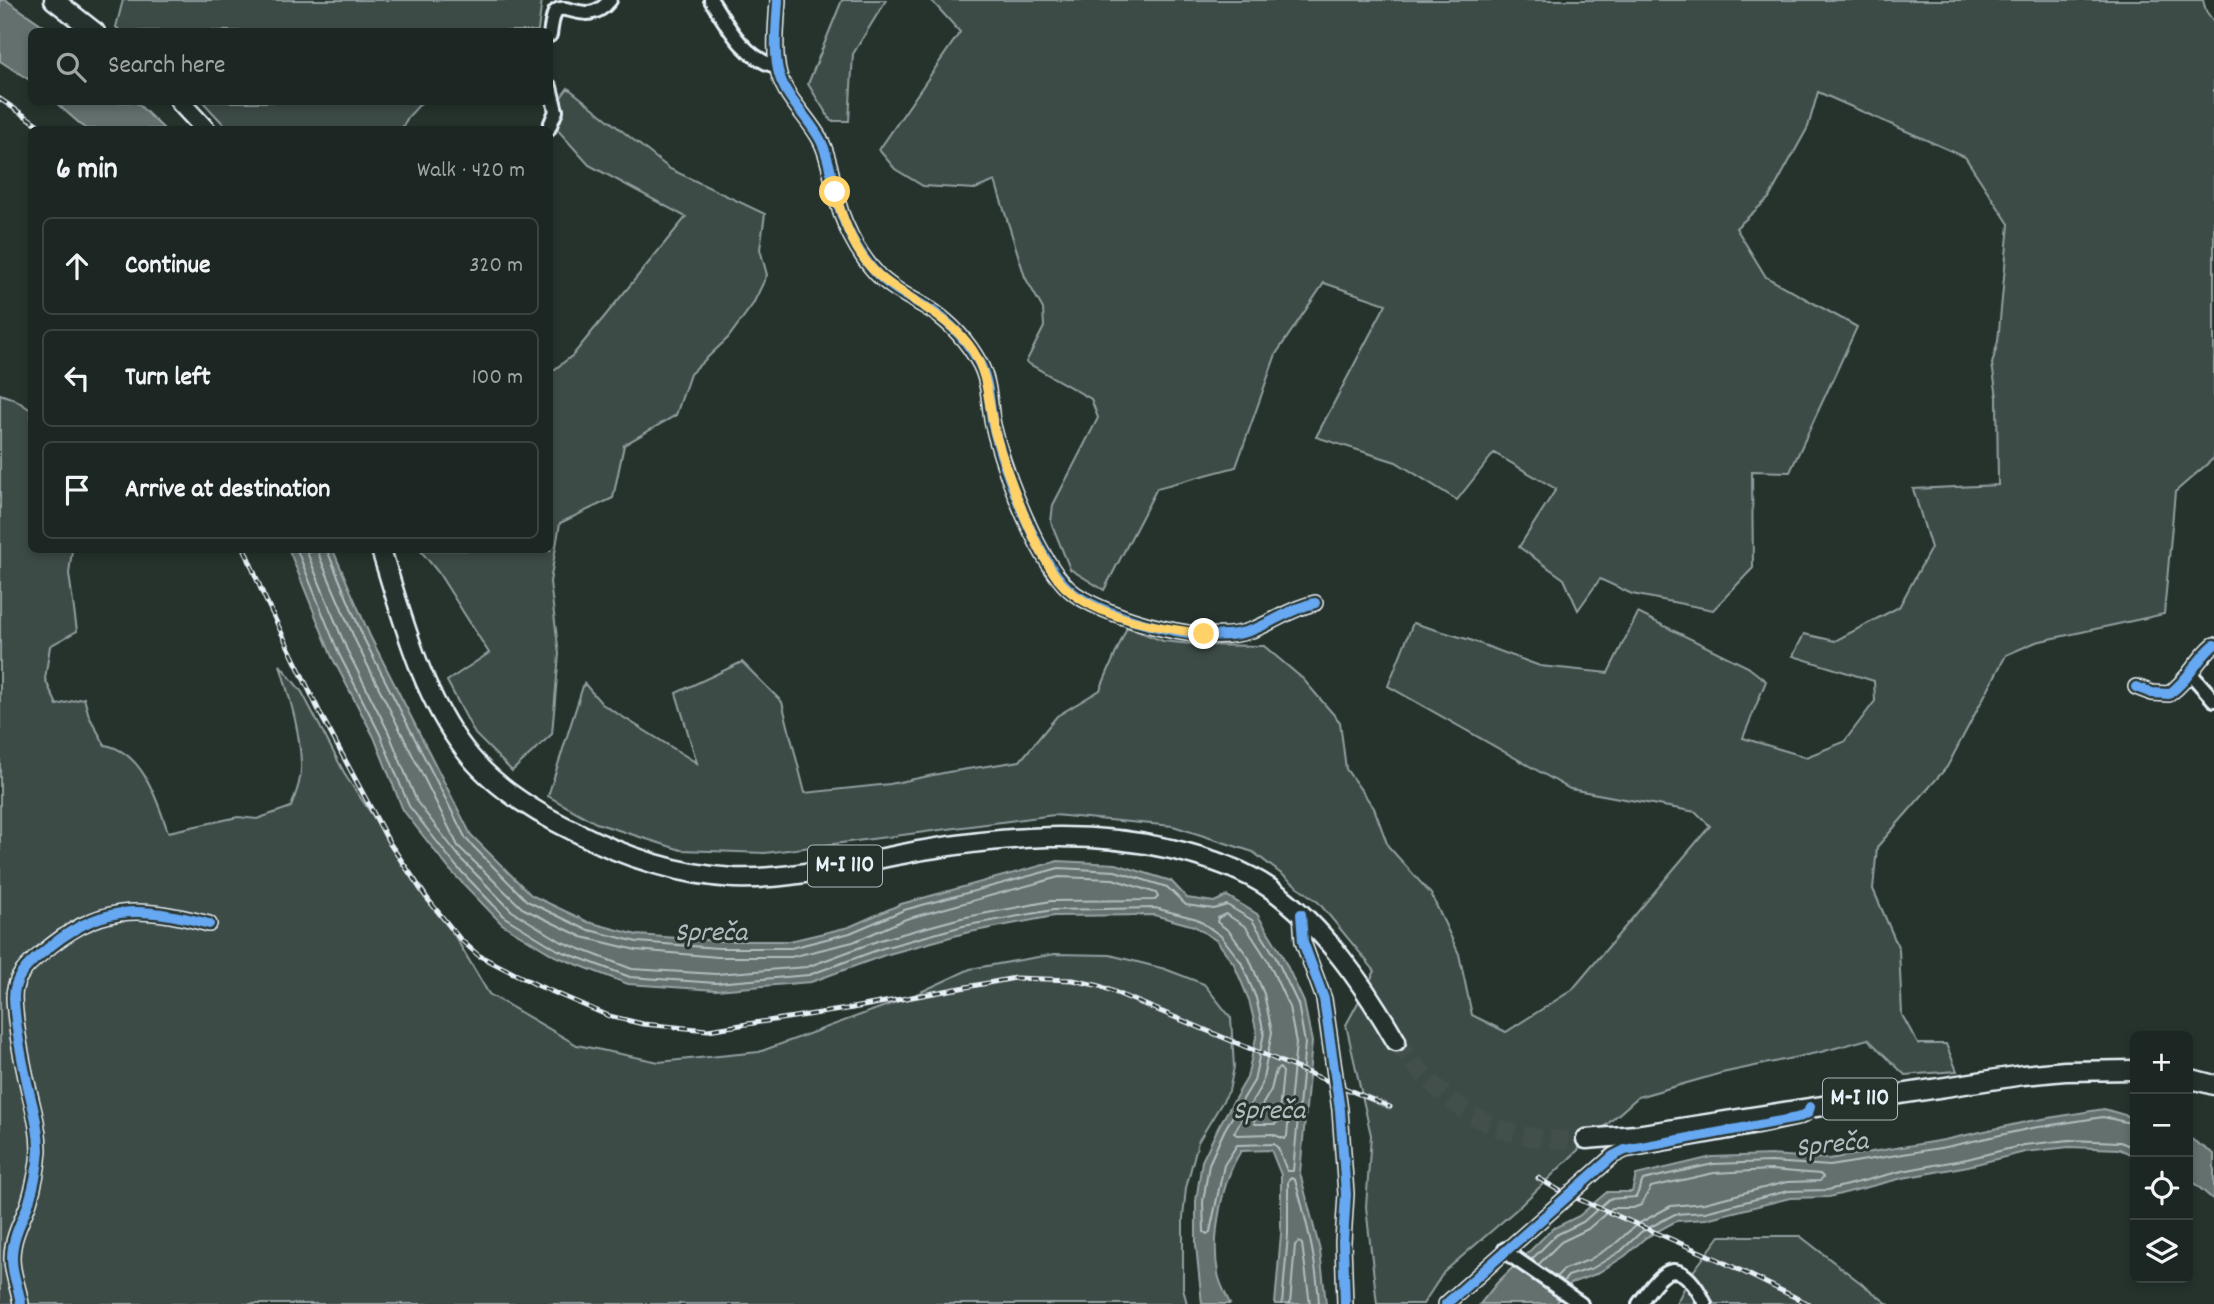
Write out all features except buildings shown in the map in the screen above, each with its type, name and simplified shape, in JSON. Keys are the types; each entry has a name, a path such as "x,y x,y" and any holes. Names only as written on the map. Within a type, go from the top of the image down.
{"main road":[{"path":"54,0 90,28"},
{"path":"183,105 202,126"},
{"name":"M-I 110","path":"382,553 410,642 433,701 465,751 508,792 552,821 601,845 667,867 734,878 797,876 994,839 1058,835 1115,838 1159,846 1215,861 1248,875 1301,914 1370,996 1396,1041"},
{"name":"M-I 110","path":"1586,1139 1636,1135 2023,1075 2130,1070"},
{"path":"2193,1079 2214,1084"}],"street":[{"path":"552,28 556,10 562,4 570,3 593,11 602,9 610,0"},
{"path":"710,0 731,32 746,48 760,59 778,66"},
{"path":"778,0 779,74 823,146 839,206 861,255 880,277 944,319 958,332 977,359 988,387 993,424 1019,501 1033,534 1065,586 1092,604 1134,622 1204,634 1232,635 1252,631 1290,611 1315,603"},
{"path":"550,126 556,111 553,99"},
{"path":"2136,687 2152,693 2169,694 2181,686 2205,652 2214,645"},
{"path":"2191,674 2214,700"},
{"path":"21,1304 13,1276 12,1247 29,1202 36,1175 39,1144 16,1020 16,982 34,959 49,946 84,923 101,916 117,912 155,913 209,924"},
{"path":"1301,914 1303,942 1324,999 1340,1110 1346,1194 1343,1241 1345,1304"},
{"path":"1446,1304 1509,1253 1613,1156 1625,1150 1797,1118 1808,1113 1810,1107"},
{"path":"1509,1253 1577,1302"},
{"path":"1639,1304 1665,1274 1672,1272 1683,1273 1699,1290 1705,1304"}],"shaded area":[{"path":"123,0 542,0 538,28 116,27"},
{"path":"842,0 886,0 853,54 849,121 831,121 808,84"},
{"path":"931,0 2203,0 2206,11 2214,22 2214,458 2175,492 2164,614 2036,642 2006,655 1947,767 1877,847 1873,889 1899,949 1902,1015 1918,1044 1946,1044 1957,1071 1905,1075 1868,1039 1722,1073 1638,1097 1444,1272 1423,1304 1377,1304 1366,1207 1371,1135 1346,1025 1375,971 1319,903 1253,852 1173,826 1054,815 765,853 681,850 596,823 548,796 584,683 602,704 697,763 676,693 742,662 782,702 805,793 890,784 1020,761 1057,716 1100,690 1127,627 1163,641 1201,645 1264,646 1303,679 1340,722 1346,769 1374,808 1388,846 1431,894 1459,954 1472,1015 1506,1032 1572,990 1710,826 1696,812 1570,789 1388,686 1413,623 1470,640 1540,666 1608,673 1638,613 1748,667 1766,681 1743,738 1806,757 1844,742 1875,701 1874,681 1793,656 1804,634 1835,641 1899,607 1931,548 1913,489 1998,485 1997,397 1992,364 1998,341 2009,224 1965,157 1818,92 1808,127 1769,198 1736,228 1766,277 1857,327 1790,472 1752,471 1753,568 1713,610 1632,594 1600,579 1578,610 1564,579 1519,547 1556,489 1494,453 1457,500 1396,462 1316,437 1386,304 1324,283 1276,354 1236,467 1157,488 1104,590 1070,569 1051,522 1053,505 1098,418 1091,399 1026,362 1044,327 1043,309 1025,277 995,181 975,189 923,186 895,169 879,150 960,32"},
{"path":"568,88 670,169 765,214 760,249 767,275 753,304 728,338 690,374 676,415 624,445 613,498 560,523 550,582 559,654 552,734 512,771 475,734 447,681 489,653 438,572 422,553 553,553 553,371 573,355 686,217 589,165 546,117"},
{"path":"206,105 419,105 403,126 225,126"},
{"path":"0,394 28,408 28,553 72,553 69,574 77,631 50,646 45,679 57,705 84,698 89,716 105,745 118,749 129,757 147,779 168,832 238,817 257,819 291,807 301,775 301,763 294,713 280,665 302,692 347,778 453,933 489,994 577,1045 659,1062 759,1052 910,997 970,969 1055,954 1110,955 1165,969 1204,984 1231,1018 1234,1067 1229,1091 1198,1142 1186,1188 1183,1288 1187,1304 0,1304"},
{"path":"1720,1236 1800,1236 1888,1304 1676,1304 1692,1273"}],"water":[{"path":"0,0 6,0 47,28 28,28 28,79 0,61"},
{"path":"58,105 139,105 161,126 83,126"},
{"path":"290,553 334,553 370,636 471,835 531,895 588,922 637,935 719,941 790,941 849,927 901,904 1058,861 1116,864 1171,881 1187,898 1214,902 1227,896 1257,914 1281,953 1304,1002 1312,1042 1300,1173 1320,1251 1326,1304 1275,1304 1281,1234 1281,1175 1271,1150 1241,1151 1234,1163 1220,1210 1216,1243 1219,1277 1230,1304 1202,1304 1196,1245 1196,1201 1202,1161 1247,1078 1257,1033 1249,1000 1234,964 1217,941 1194,926 1154,915 1054,916 965,933 885,955 811,982 716,990 628,984 555,956 502,924 450,870 403,810 374,737 332,657"},
{"name":"Spreča","path":"2104,1109 2130,1117 2130,1154 2119,1149 2069,1147 2025,1152 1829,1197 1790,1198 1706,1219 1676,1221 1645,1238 1625,1256 1596,1274 1571,1283 1556,1304 1480,1304 1497,1283 1552,1229 1579,1216 1607,1192 1632,1192 1636,1175 1712,1157 1771,1155 1829,1159 1944,1140 2030,1121"},
{"path":"2193,1140 2214,1154 2214,1200 2193,1182"}],"tunnel":[{"path":"1396,1041 1435,1086 1477,1118 1526,1136 1555,1140 1586,1139"}],"railway":[{"path":"0,99 40,126"},
{"path":"246,553 321,715 390,844 426,897 460,939 478,955 539,986 609,1016 643,1024 708,1030 847,1009 1015,978 1073,980 1100,986 1390,1107"},
{"path":"1538,1178 1560,1191 1719,1260 1809,1304"}],"cycle path":[{"path":"778,0 776,47 779,74 787,92 824,147 841,214 851,236 878,275 946,321 965,341 980,364 986,379 993,425 1014,491 1036,541 1062,582 1075,594 1113,613 1187,633 1234,634 1252,630 1298,608 1315,603"},
{"path":"2136,687 2152,693 2169,694 2182,683 2214,645"},
{"path":"21,1304 12,1255 16,1235 33,1189 39,1141 16,1018 14,997 19,978 31,963 62,938 101,918 139,912 209,924"},
{"path":"1301,914 1303,942 1324,999 1340,1110 1346,1194 1343,1242 1345,1304"},
{"path":"1446,1304 1613,1156 1625,1150 1797,1118 1808,1113 1810,1107"}],"route":[{"path":"835,192 861,255 880,277 944,319 972,350 988,387 993,424 1019,501 1056,576 1075,594 1134,622 1204,634"}]}
